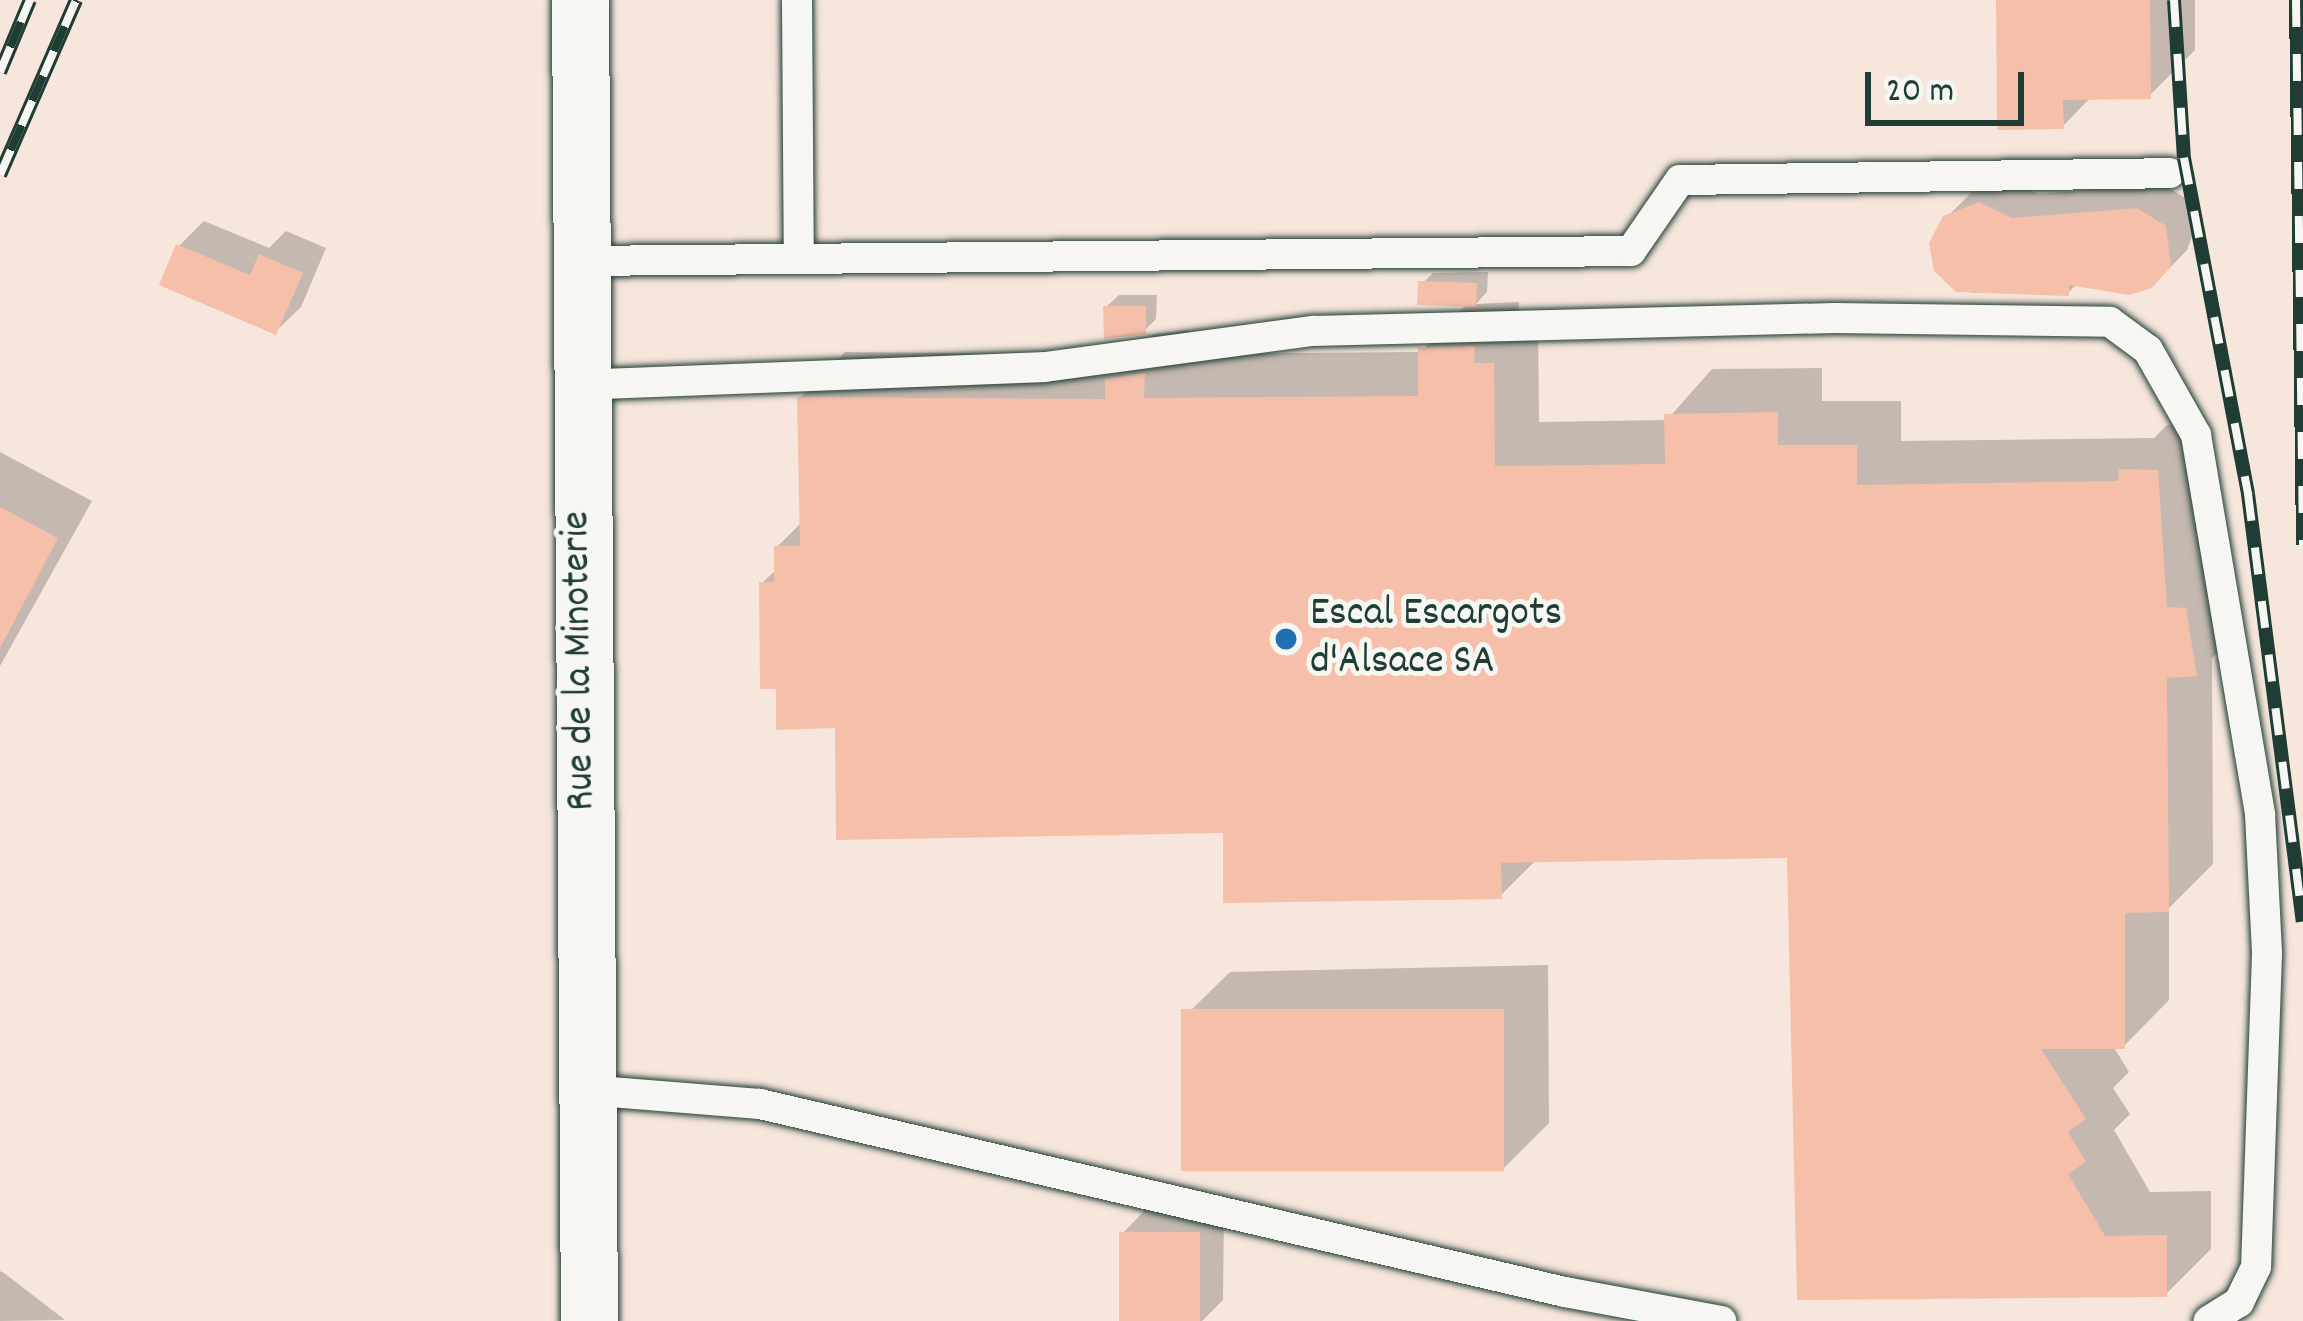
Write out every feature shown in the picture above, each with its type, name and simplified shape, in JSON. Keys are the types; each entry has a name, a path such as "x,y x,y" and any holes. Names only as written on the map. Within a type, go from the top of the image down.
{"street":[{"name":"Rue de la Minoterie","path":"580,0 577,261 589,1321"}],"lane":[{"path":"797,0 800,258"},
{"path":"577,261 1631,251 1680,179 2170,173"},
{"path":"578,385 1045,367 1313,331 1858,317 2110,322 2148,350 2196,436 2260,814 2267,954 2256,1267 2239,1302 2209,1321"},
{"path":"585,1090 760,1104 1721,1321"}],"building":[{"path":"1996,0 2150,0 2151,99 2063,100 2064,129 1997,130"},
{"path":"1979,202 2012,218 2137,208 2166,226 2171,266 2152,288 2129,295 2069,285 2069,296 1956,292 1934,271 1929,243 1943,216"},
{"path":"176,244 250,275 259,254 303,273 276,335 159,285"},
{"path":"1418,281 1477,283 1476,307 1417,305"},
{"path":"1103,306 1146,306 1146,334 1104,339"},
{"path":"1475,346 1474,363 1494,363 1495,466 1665,464 1664,414 1778,412 1778,445 1857,445 1857,485 2118,481 2119,469 2158,470 2167,607 2186,608 2197,676 2167,678 2169,912 2125,913 2125,1049 2041,1049 2086,1119 2068,1132 2086,1162 2068,1174 2105,1236 2167,1235 2167,1297 1797,1300 1787,858 1501,863 1502,899 1223,903 1223,833 836,840 835,728 776,730 776,689 760,689 759,582 774,582 774,546 800,546 797,397 1105,399 1105,379 1145,373 1144,398 1418,396 1418,348"},
{"path":"0,507 58,538 0,648"},
{"path":"1181,1009 1504,1009 1504,1171 1181,1171"},
{"path":"1119,1232 1200,1232 1200,1321 1119,1321"}],"railway":[{"path":"0,72 30,0"},
{"path":"0,175 76,0"},
{"path":"2174,0 2184,158 2248,494 2303,921"},
{"path":"2296,0 2303,545"}],"place":[{"name":"Escal Escargots d'Alsace SA","path":"1286,639"}]}
